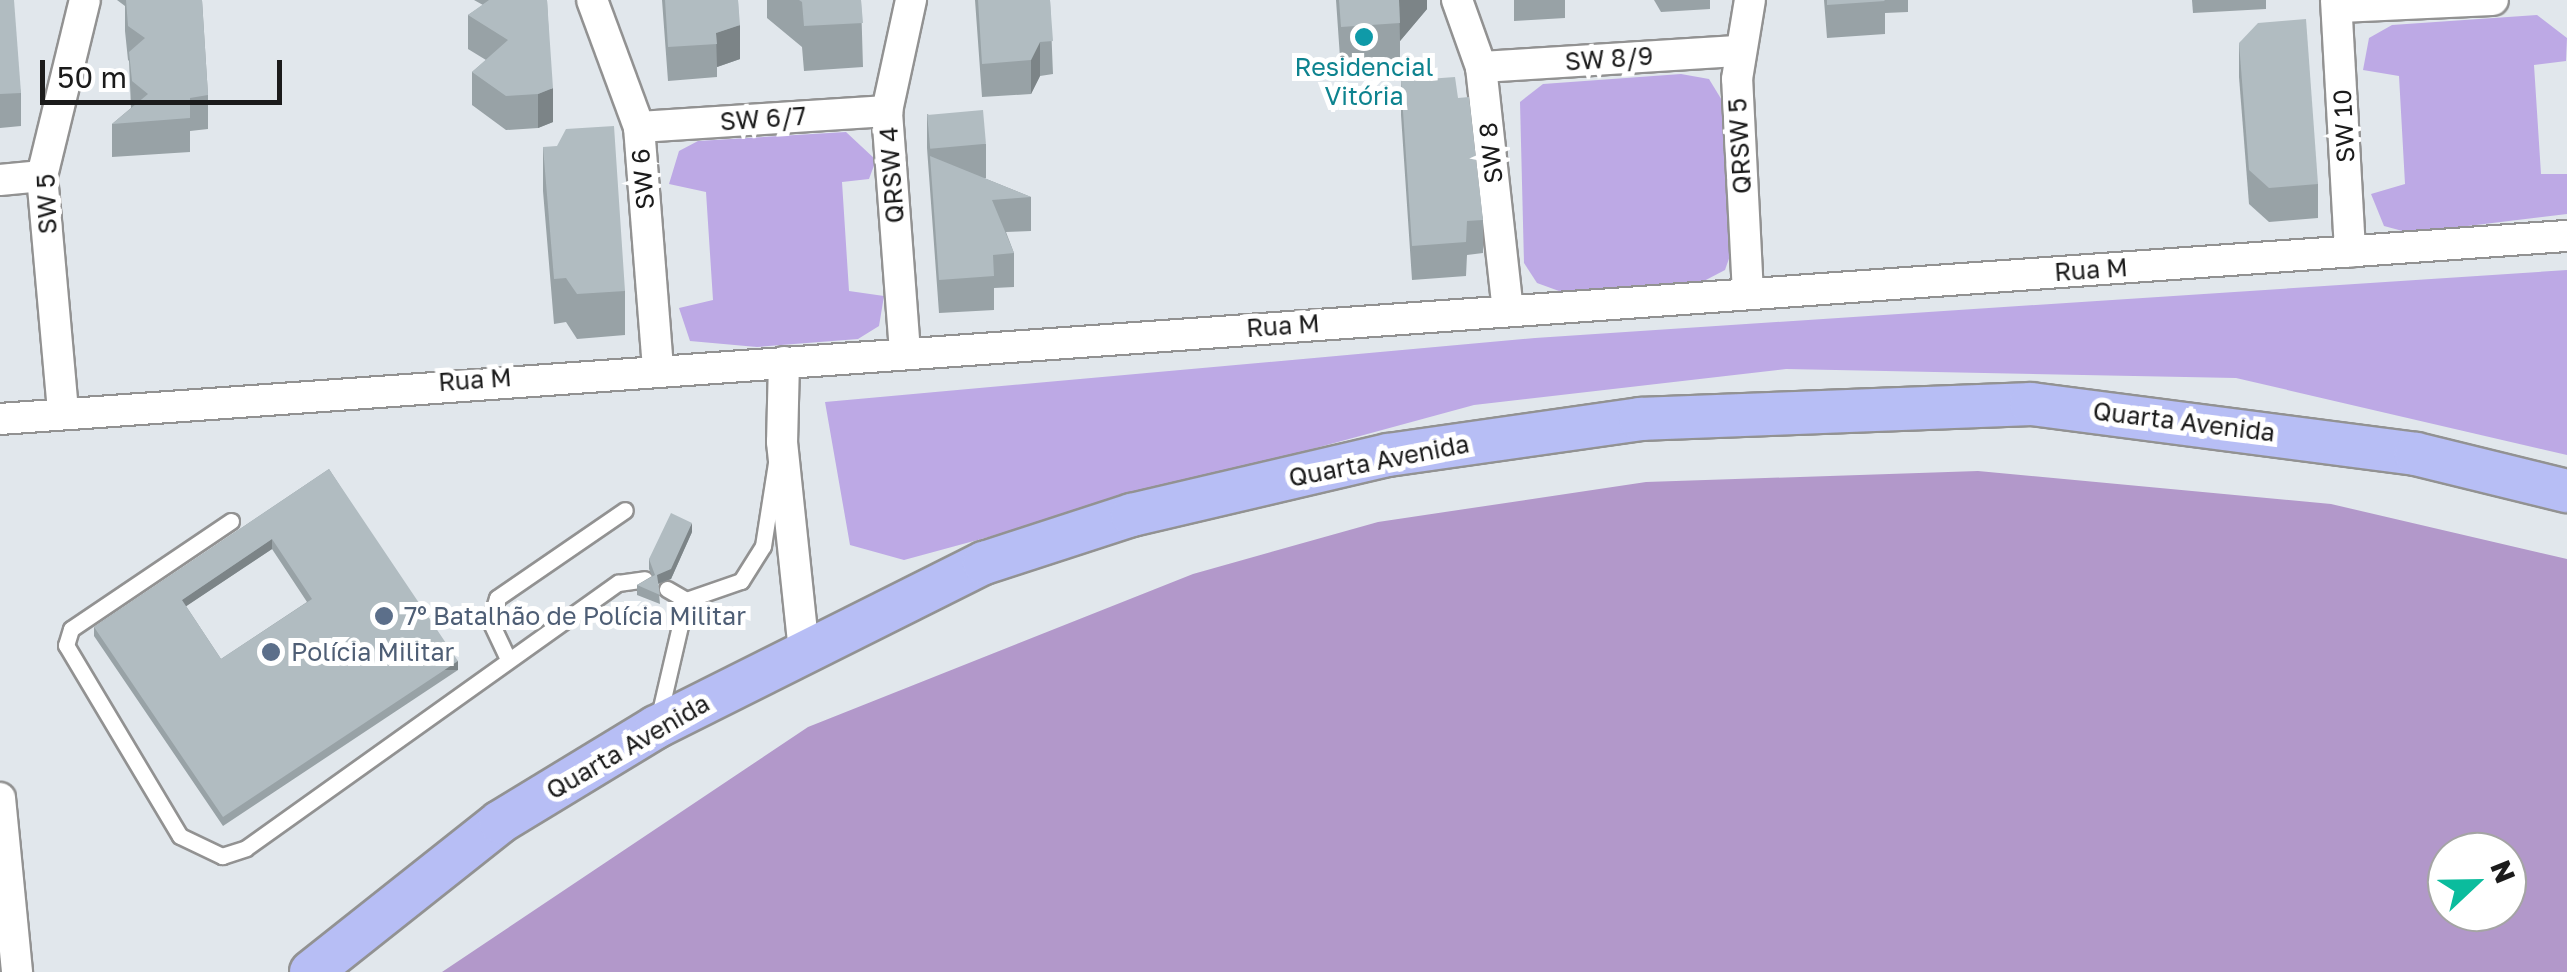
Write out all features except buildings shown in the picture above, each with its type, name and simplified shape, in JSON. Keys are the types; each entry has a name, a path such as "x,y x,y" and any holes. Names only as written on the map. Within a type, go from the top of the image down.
{"main road":[{"name":"Quarta Avenida","path":"311,972 500,822 656,727 804,650 984,564 1132,515 1388,455 1640,419 2030,404 2416,454 2567,491"}],"street":[{"name":"SW 5","path":"63,412 42,176 85,0"},
{"name":"SW 6","path":"592,0 639,127 658,366"},
{"name":"QRSW 4","path":"905,352 886,111 912,0"},
{"name":"SW 8","path":"1457,0 1481,67 1508,311"},
{"name":"QRSW 5","path":"1748,294 1738,52 1750,0"},
{"path":"2338,4 2493,0"},
{"name":"SW 10","path":"2338,4 2350,252"},
{"name":"SW 8/9","path":"1481,67 1738,52"},
{"name":"SW 6/7","path":"639,127 886,111"},
{"path":"0,180 42,176"},
{"name":"Rua M","path":"0,420 658,366 784,362 2567,236"},
{"path":"784,362 782,442 804,650"},
{"path":"0,798 9,964"}],"lane":[{"path":"667,589 686,600 724,592 750,568 763,546 768,468 782,442"},
{"path":"508,658 490,621 497,598 624,510"},
{"path":"231,520 71,629 66,645 180,836 199,850 246,848 618,583 644,578"},
{"path":"656,727 686,600"}],"shaded area":[{"path":"2537,15 2567,38 2566,61 2534,65 2541,174 2567,174 2567,214 2410,233 2384,226 2371,194 2405,184 2399,76 2363,70 2369,38 2392,25"},
{"path":"1681,74 1709,79 1723,102 1733,247 1725,270 1702,282 1559,291 1537,283 1524,263 1520,102 1543,84"},
{"path":"846,132 876,160 869,179 842,182 849,291 884,296 879,326 858,339 757,347 690,341 679,308 713,300 706,192 669,184 679,151 698,141"},
{"path":"2567,270 2567,455 2236,378 1786,369 1474,405 904,560 850,545 825,402 1535,338"},
{"path":"1978,471 2331,504 2567,559 2567,972 442,972 808,727 1193,574 1378,522 1646,482"}],"place":[{"name":"Residencial Vitória","path":"1364,37"},
{"name":"7º Batalhão de Polícia Militar","path":"384,616"},
{"name":"Polícia Militar","path":"271,652"}]}
